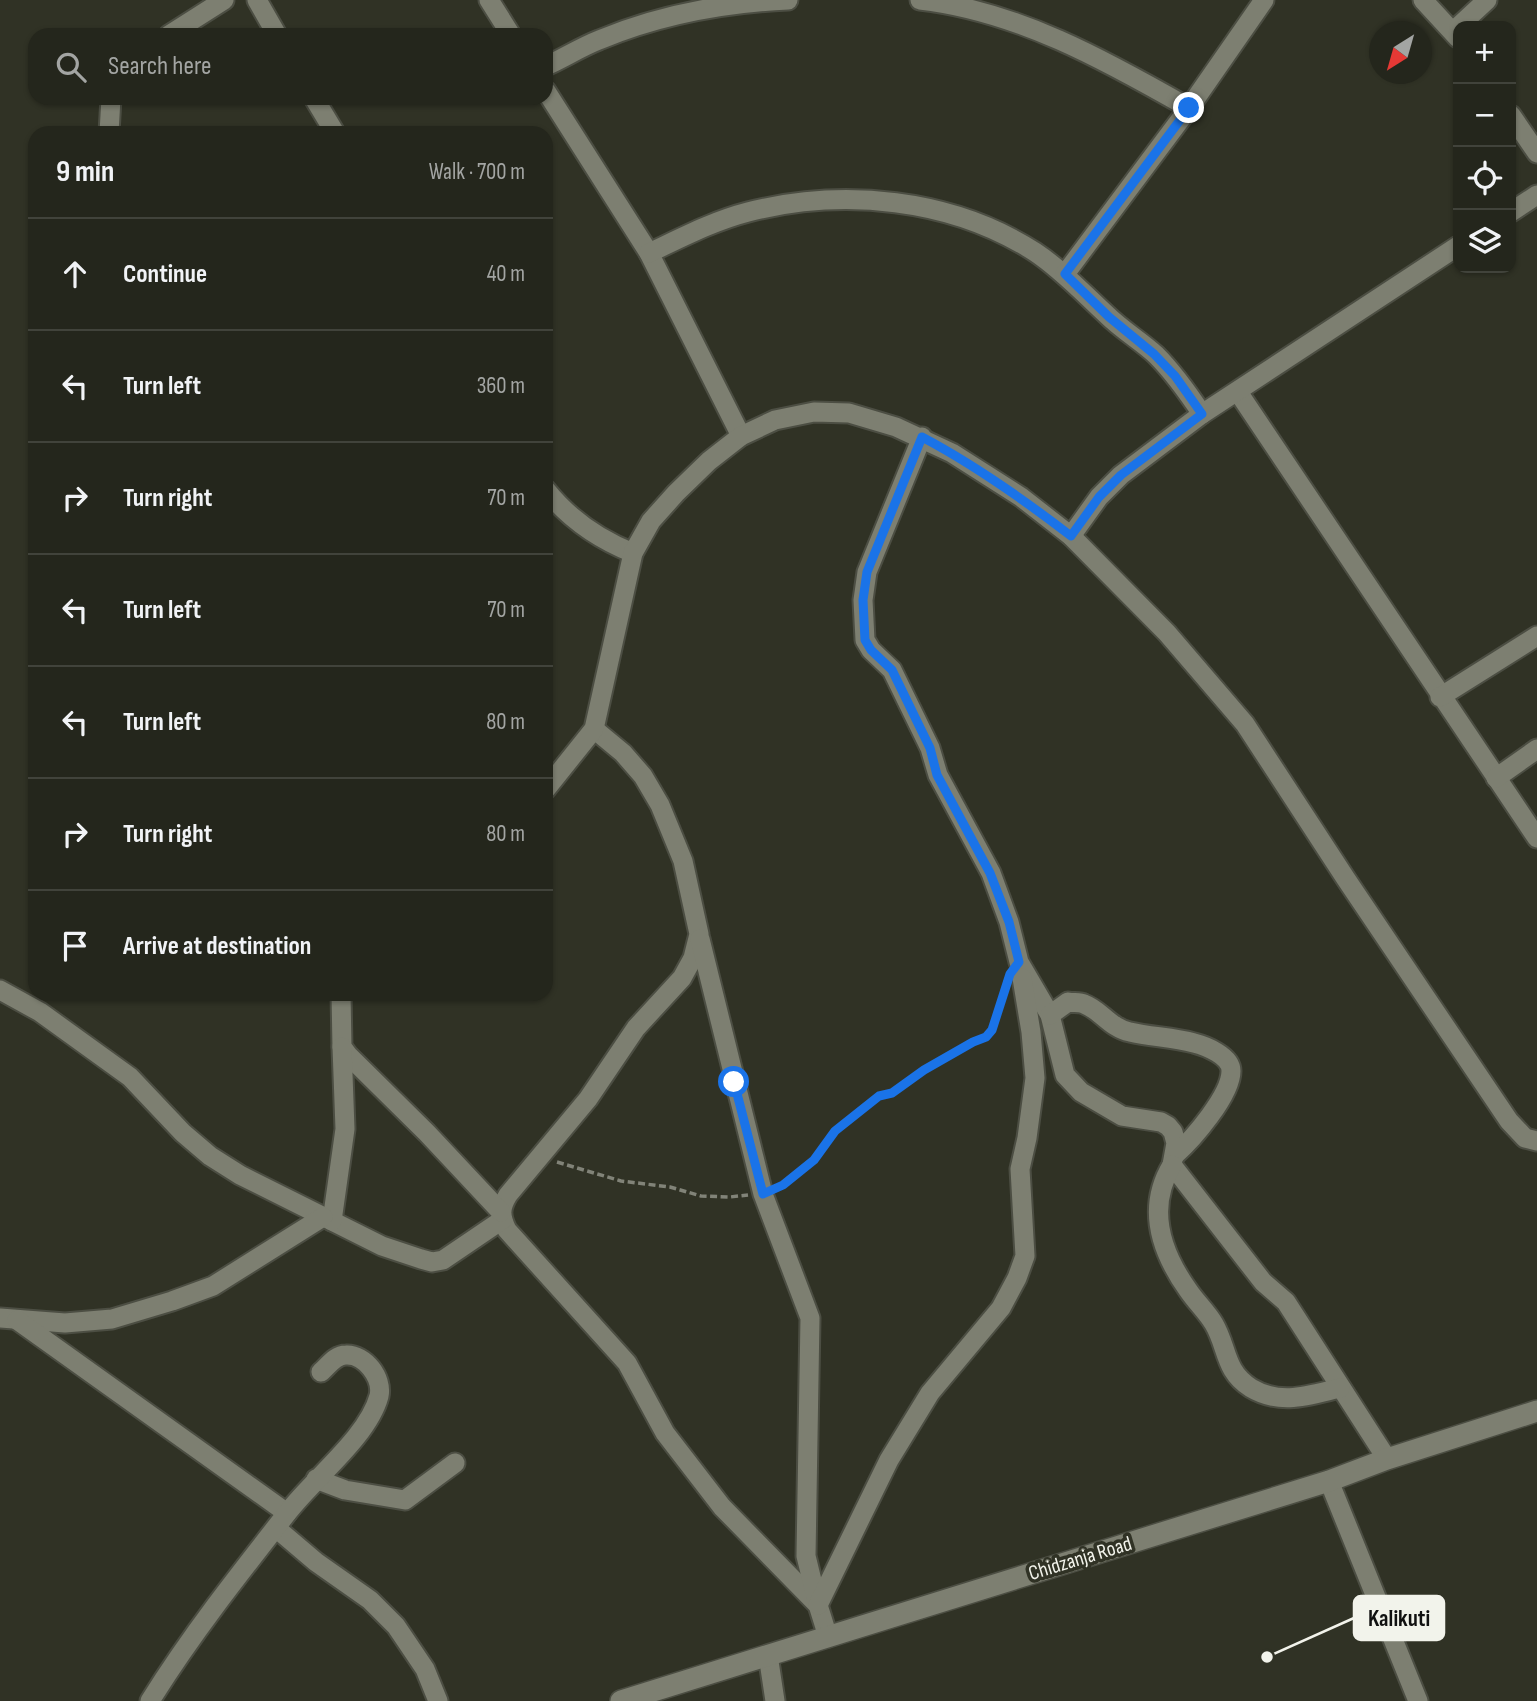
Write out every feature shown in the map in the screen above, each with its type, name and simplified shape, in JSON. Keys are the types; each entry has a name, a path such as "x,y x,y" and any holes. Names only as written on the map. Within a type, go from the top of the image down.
{"street":[{"path":"180,28 224,0"},
{"path":"257,0 273,28"},
{"path":"489,0 507,28"},
{"path":"553,63 599,40 679,14 723,6 788,0"},
{"path":"920,0 982,12 1066,42 1189,108"},
{"path":"1065,274 1189,108 1264,0"},
{"path":"1423,0 1453,27"},
{"path":"1467,21 1487,0"},
{"path":"553,102 649,253 741,436"},
{"path":"109,126 111,105"},
{"path":"318,105 331,126"},
{"path":"1516,122 1537,153"},
{"path":"1514,210 1537,195"},
{"path":"649,253 702,228 746,212 787,204 841,200 894,201 950,213 996,231 1033,251 1065,274 1109,317 1154,354 1175,376 1202,414"},
{"path":"1071,536 1099,497 1121,475 1202,414 1453,249"},
{"path":"1238,392 1537,838"},
{"path":"553,780 594,729 634,553 651,522 676,493 709,461 741,436 775,421 814,412 849,413 873,419 922,437 1021,497 1071,536 1167,632 1245,724 1509,1121 1525,1138 1537,1141"},
{"path":"818,1605 889,1460 930,1393 1001,1308 1017,1278 1024,1256 1020,1169 1035,1078 1031,1032 1009,922 990,873 937,775 930,748 892,670 871,650 865,640 863,600 867,572 922,437"},
{"path":"553,499 583,527 634,553"},
{"path":"1440,697 1537,636"},
{"path":"594,729 623,753 643,776 660,805 683,861 763,1194 810,1318 806,1556 828,1637"},
{"path":"1496,778 1537,749"},
{"path":"0,990 40,1012 130,1077 183,1133 210,1156 240,1175 382,1246 432,1262 455,1254 501,1216 508,1195 587,1099 636,1028 682,978 693,958 699,934"},
{"path":"1019,962 1049,1015 1065,1075 1073,1085 1122,1116 1161,1122 1173,1132 1176,1143 1173,1160 1163,1182 1158,1204 1161,1240 1188,1291 1215,1326 1231,1369 1241,1381 1254,1390 1291,1400 1340,1388"},
{"path":"8,1319 65,1323 112,1319 186,1297 213,1286 328,1219 345,1129 341,1001"},
{"path":"1049,1015 1068,1002 1085,1004 1121,1029 1196,1043 1217,1052 1229,1063 1231,1071 1226,1088 1205,1123 1173,1160"},
{"path":"342,1047 427,1133 501,1216 507,1230 627,1363 665,1433 722,1507 818,1605"},
{"path":"1173,1160 1263,1282 1286,1303 1387,1459"},
{"path":"8,1319 282,1520 316,1562 370,1600 396,1626 425,1669 438,1701"},
{"path":"150,1701 216,1604 282,1520 349,1445 368,1419 380,1393 374,1371 363,1360 350,1354 337,1356 321,1372"},
{"name":"Chidzanja Road","path":"621,1701 1329,1481 1387,1459 1537,1411"},
{"path":"316,1479 345,1490 405,1500 455,1463"},
{"path":"1329,1481 1418,1701"},
{"path":"768,1655 775,1701"}],"path":[{"path":"542,1156 568,1167 621,1181 670,1186 701,1196 730,1198 763,1194 783,1185 814,1160 835,1131 879,1096 892,1093 924,1070 986,1037 992,1030 1010,974 1019,962"}],"place":[{"name":"Kalikuti","path":"1267,1657"}],"route":[{"path":"734,1082 763,1194 783,1185 814,1160 835,1131 879,1096 892,1093 924,1070 986,1037 992,1030 1010,974 1019,962 1009,922 990,873 937,775 930,748 892,670 871,650 865,640 863,587 878,541 922,437 1021,497 1071,536 1099,497 1121,475 1202,414 1175,376 1154,354 1109,317 1065,274 1189,108"}]}
